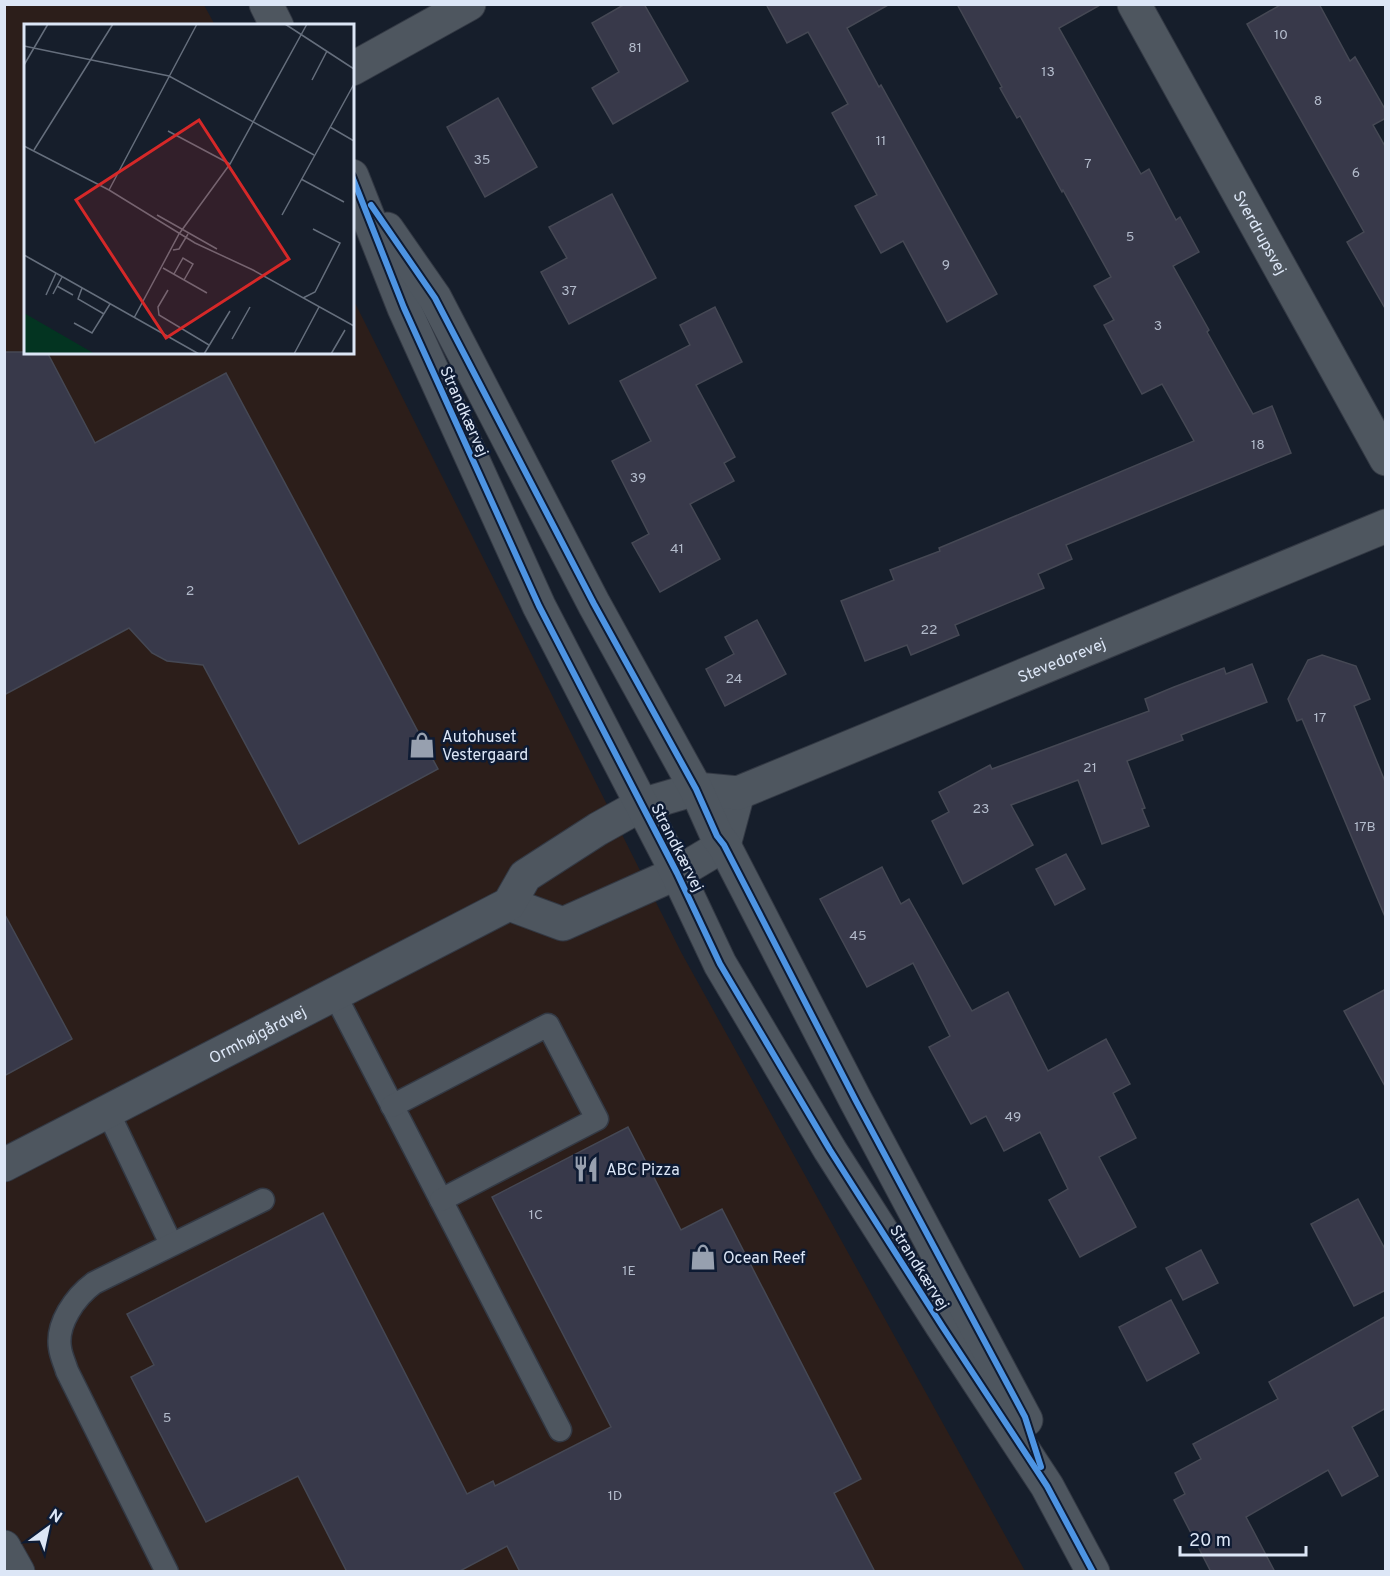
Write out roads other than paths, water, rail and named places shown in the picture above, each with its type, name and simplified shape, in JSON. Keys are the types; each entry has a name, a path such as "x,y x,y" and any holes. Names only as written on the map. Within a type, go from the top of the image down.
{"main road":[{"path":"266,4 275,24"},
{"path":"354,68 469,4"},
{"name":"Sverdrupsvej","path":"1134,4 1386,459"},
{"name":"Strandkærvej","path":"354,179 435,298 594,604 696,789 717,836 724,845 856,1101 1025,1418 1047,1486"},
{"name":"Strandkærvej","path":"354,179 404,308 534,596 720,964 830,1150 1047,1486 1093,1572"},
{"name":"Stevedorevej","path":"696,789 738,793 1386,526"},
{"name":"Strandkærvej","path":"641,805 696,789"},
{"path":"724,845 738,793"},
{"path":"641,805 598,829 525,876 509,904 563,924 676,873"},
{"name":"Strandkærvej","path":"676,873 724,845"},
{"name":"Ormhøjgårdvej","path":"4,1165 509,904"},
{"path":"4,1547 18,1572"}],"lane":[{"path":"334,995 560,1430"},
{"path":"392,1106 548,1025 570,1067 597,1119 441,1200"},
{"path":"108,1112 171,1244"},
{"path":"166,1572 67,1371 60,1347 62,1329 68,1312 81,1292 94,1283 263,1200"}],"place":[{"name":"Autohuset Vestergaard","path":"422,745"},
{"name":"ABC Pizza","path":"586,1169"},
{"name":"Ocean Reef","path":"703,1257"}]}
